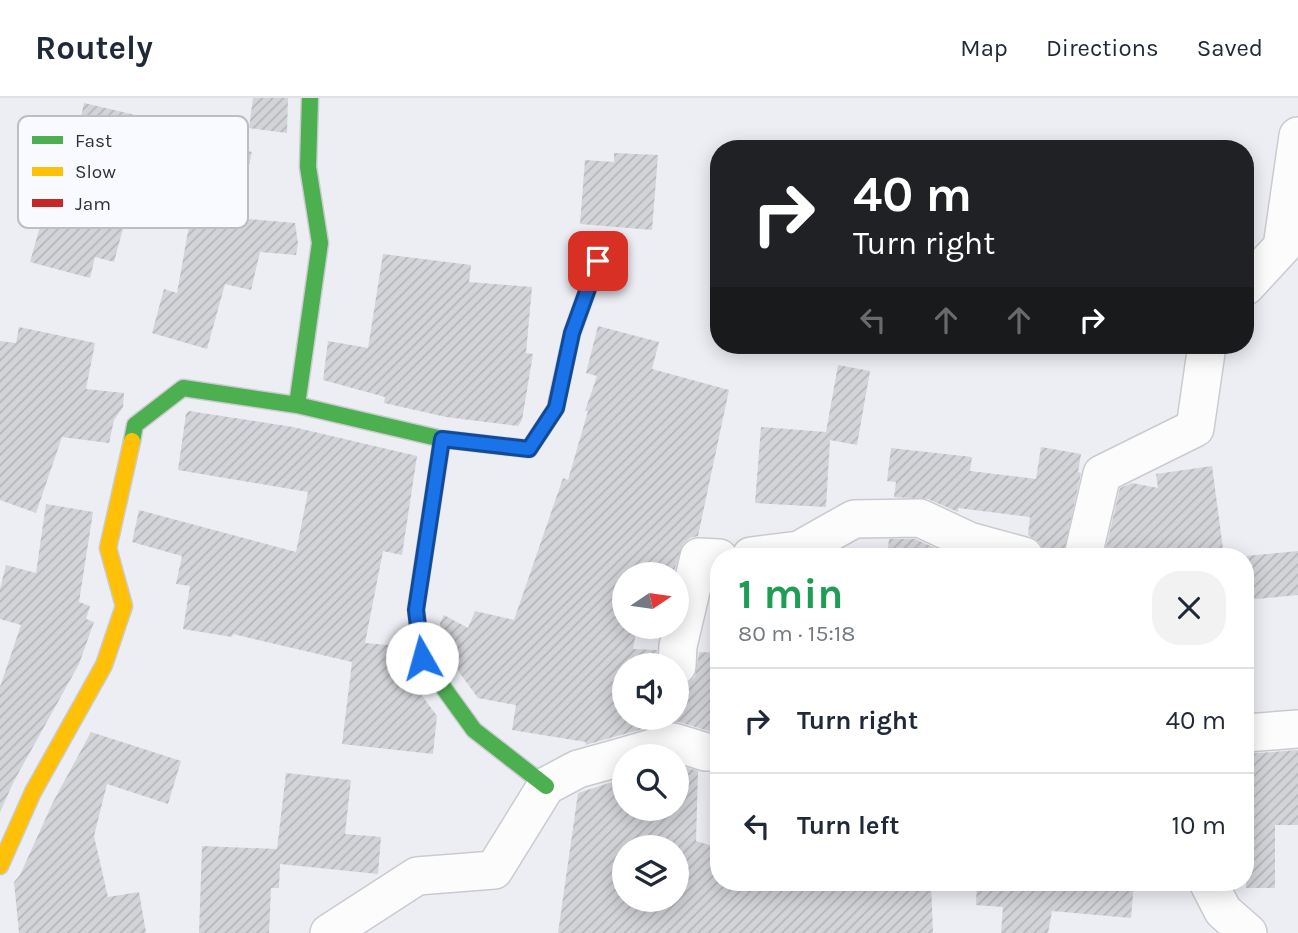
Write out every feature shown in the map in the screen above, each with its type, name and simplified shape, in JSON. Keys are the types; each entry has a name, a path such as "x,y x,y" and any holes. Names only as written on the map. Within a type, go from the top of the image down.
{"street":[{"path":"297,405 320,243 308,167 310,98"},
{"path":"1254,277 1282,247 1298,136"},
{"path":"0,866 33,792 104,665 124,606 108,548 135,425 183,388 297,405 442,439 529,449 556,408 572,333 598,261"},
{"path":"1085,548 1102,474 1195,428 1206,354"},
{"path":"442,439 416,610 422,658 474,730 546,786"},
{"path":"803,548 854,519 920,517 969,541 995,548"},
{"path":"678,653 699,557 710,558"},
{"path":"1254,732 1298,729"},
{"path":"647,744 673,730 710,752"},
{"path":"329,933 417,876 494,870 546,786 578,769 612,760"},
{"path":"1213,891 1223,911 1248,933"}],"building":[{"path":"253,98 288,98 287,133 249,128"},
{"path":"84,103 140,116 81,116"},
{"path":"248,151 252,152 248,170"},
{"path":"614,153 658,155 652,230 580,224 585,160 614,162"},
{"path":"248,219 295,223 298,243 296,255 260,252 251,290 225,284 207,349 152,333 164,289 177,293 189,228 248,228"},
{"path":"40,228 123,228 114,262 95,257 90,278 30,262"},
{"path":"383,254 471,265 469,282 532,287 526,353 533,354 522,420 518,426 446,417 384,403 385,397 323,380 328,341 368,348"},
{"path":"598,326 659,342 652,369 729,390 698,536 683,544 677,562 612,562 612,639 635,639 633,649 657,650 657,653 612,653 612,730 639,730 585,745 586,742 512,730 516,705 478,698 443,650 440,623 444,615 468,628 475,611 514,620 563,478 568,480 588,411 585,411 597,376 586,373"},
{"path":"19,327 95,343 86,389 124,393 123,407 114,420 109,443 62,437 36,513 0,500 0,341 16,343"},
{"path":"838,365 870,371 857,445 830,440 826,507 755,503 761,427 826,432"},
{"path":"189,411 293,427 417,456 402,555 383,551 365,643 399,646 404,671 437,716 433,754 342,744 352,662 233,634 232,637 183,629 190,586 176,584 182,556 132,542 139,510 296,552 308,492 178,470 186,414"},
{"path":"1041,447 1081,454 1078,472 1081,473 1065,548 1043,548 1028,535 1030,517 958,508 958,512 928,499 894,497 896,482 887,481 891,448 972,457 970,471 1036,479"},
{"path":"1212,466 1223,548 1106,548 1120,488 1132,483 1158,488 1156,474"},
{"path":"46,504 93,512 79,602 90,606 86,619 94,622 79,664 14,781 0,812 0,687 21,625 0,619 0,589 6,565 36,573"},
{"path":"889,539 915,539 935,548 888,548"},
{"path":"1298,551 1298,595 1254,599 1254,555"},
{"path":"699,652 710,653 709,731 689,725 689,682 695,677"},
{"path":"91,732 181,761 168,804 107,784 94,836 108,897 139,892 146,933 19,933 14,882 20,875 53,802"},
{"path":"1298,750 1298,825 1275,825 1275,888 1254,888 1254,753"},
{"path":"689,768 698,771 696,841 710,845 710,891 931,891 933,933 558,933 578,793 612,782 612,821 689,821"},
{"path":"286,773 351,780 345,834 381,837 378,874 280,864 279,888 271,888 269,933 199,933 202,846 277,849"},
{"path":"977,891 1133,891 1131,918 1052,911 1048,933 1001,933 1003,907 976,905"}],"traffic: fast":[{"path":"297,405 320,243 308,167 310,98"},
{"path":"132,441 135,425 183,388 297,405 442,439 529,449 556,408 557,401"},
{"path":"442,439 416,609 422,658 474,730 546,786"}],"traffic: slow":[{"path":"0,866 33,792 104,665 124,606 108,548 132,441"}],"traffic: jam":[{"path":"557,401 572,333 598,261"}],"route":[{"path":"422,658 416,610 442,439 529,449 556,408 572,333 598,261"}]}
